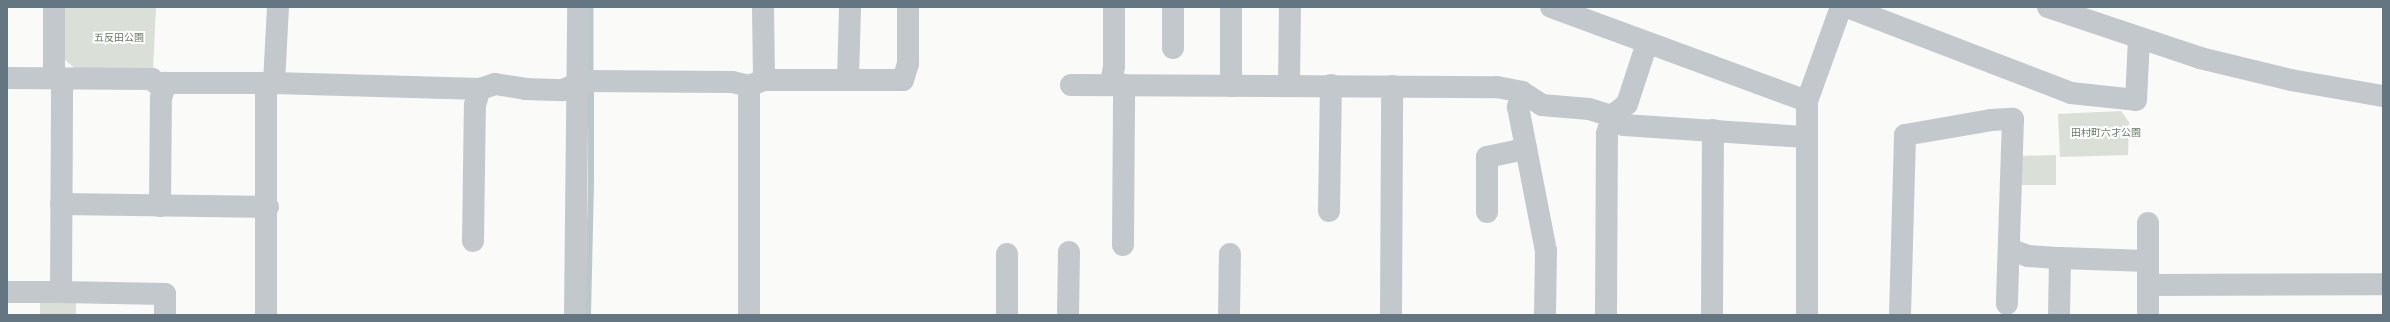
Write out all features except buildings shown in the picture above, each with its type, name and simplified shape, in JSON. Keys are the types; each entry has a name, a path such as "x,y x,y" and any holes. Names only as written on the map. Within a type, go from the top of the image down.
{"street":[{"path":"54,7 58,78 61,204 61,292"},
{"path":"266,315 270,83 278,7"},
{"path":"575,315 586,82 578,7"},
{"path":"749,315 757,83 763,7"},
{"path":"848,80 850,7"},
{"path":"7,78 152,79 156,83 270,83 480,89 495,84 525,89 563,90 586,82 757,83 903,80 908,64 908,7"},
{"path":"1114,7 1114,66 1118,85 1123,245"},
{"path":"1173,7 1173,48"},
{"path":"1230,86 1231,7"},
{"path":"1289,85 1290,7"},
{"path":"1550,7 1807,102"},
{"path":"1807,315 1807,102 1841,7"},
{"path":"1847,7 2071,93 2078,94 2136,100 2139,39"},
{"path":"2048,7 2139,39 2200,58 2291,80 2383,96"},
{"path":"1606,315 1607,134 1612,116 1627,104 1647,43"},
{"path":"160,206 161,98 166,83"},
{"path":"1071,85 1331,85 1497,87 1522,92 1542,105 1589,109 1612,116 1624,125 1808,137"},
{"path":"1329,211 1331,85"},
{"path":"1391,315 1392,86"},
{"path":"473,241 475,105 480,89"},
{"path":"1522,92 1518,107 1546,251 1546,315"},
{"path":"1900,315 1905,135 1991,120 2013,119 2007,304"},
{"path":"1712,315 1713,130"},
{"path":"1487,212 1488,157 1526,149"},
{"path":"61,204 268,207"},
{"path":"2148,223 2148,315"},
{"path":"2009,249 2028,256 2147,261"},
{"path":"1068,315 1069,252"},
{"path":"1007,254 1008,315"},
{"path":"1229,315 1230,254"},
{"path":"2059,315 2060,258"},
{"path":"2148,284 2383,284"},
{"path":"7,292 165,294 165,315"}],"green space":[{"name":"五反田公園","path":"62,7 156,7 153,70 74,68 62,57"},
{"name":"田村町六才公園","path":"2121,111 2129,122 2128,155 2060,157 2058,114"},
{"path":"2056,155 2056,185 2020,185 2019,156"},
{"path":"40,300 76,301 76,315 40,315"}],"waterway":[{"path":"591,7 591,77"},
{"path":"588,315 591,180 591,85"}]}
